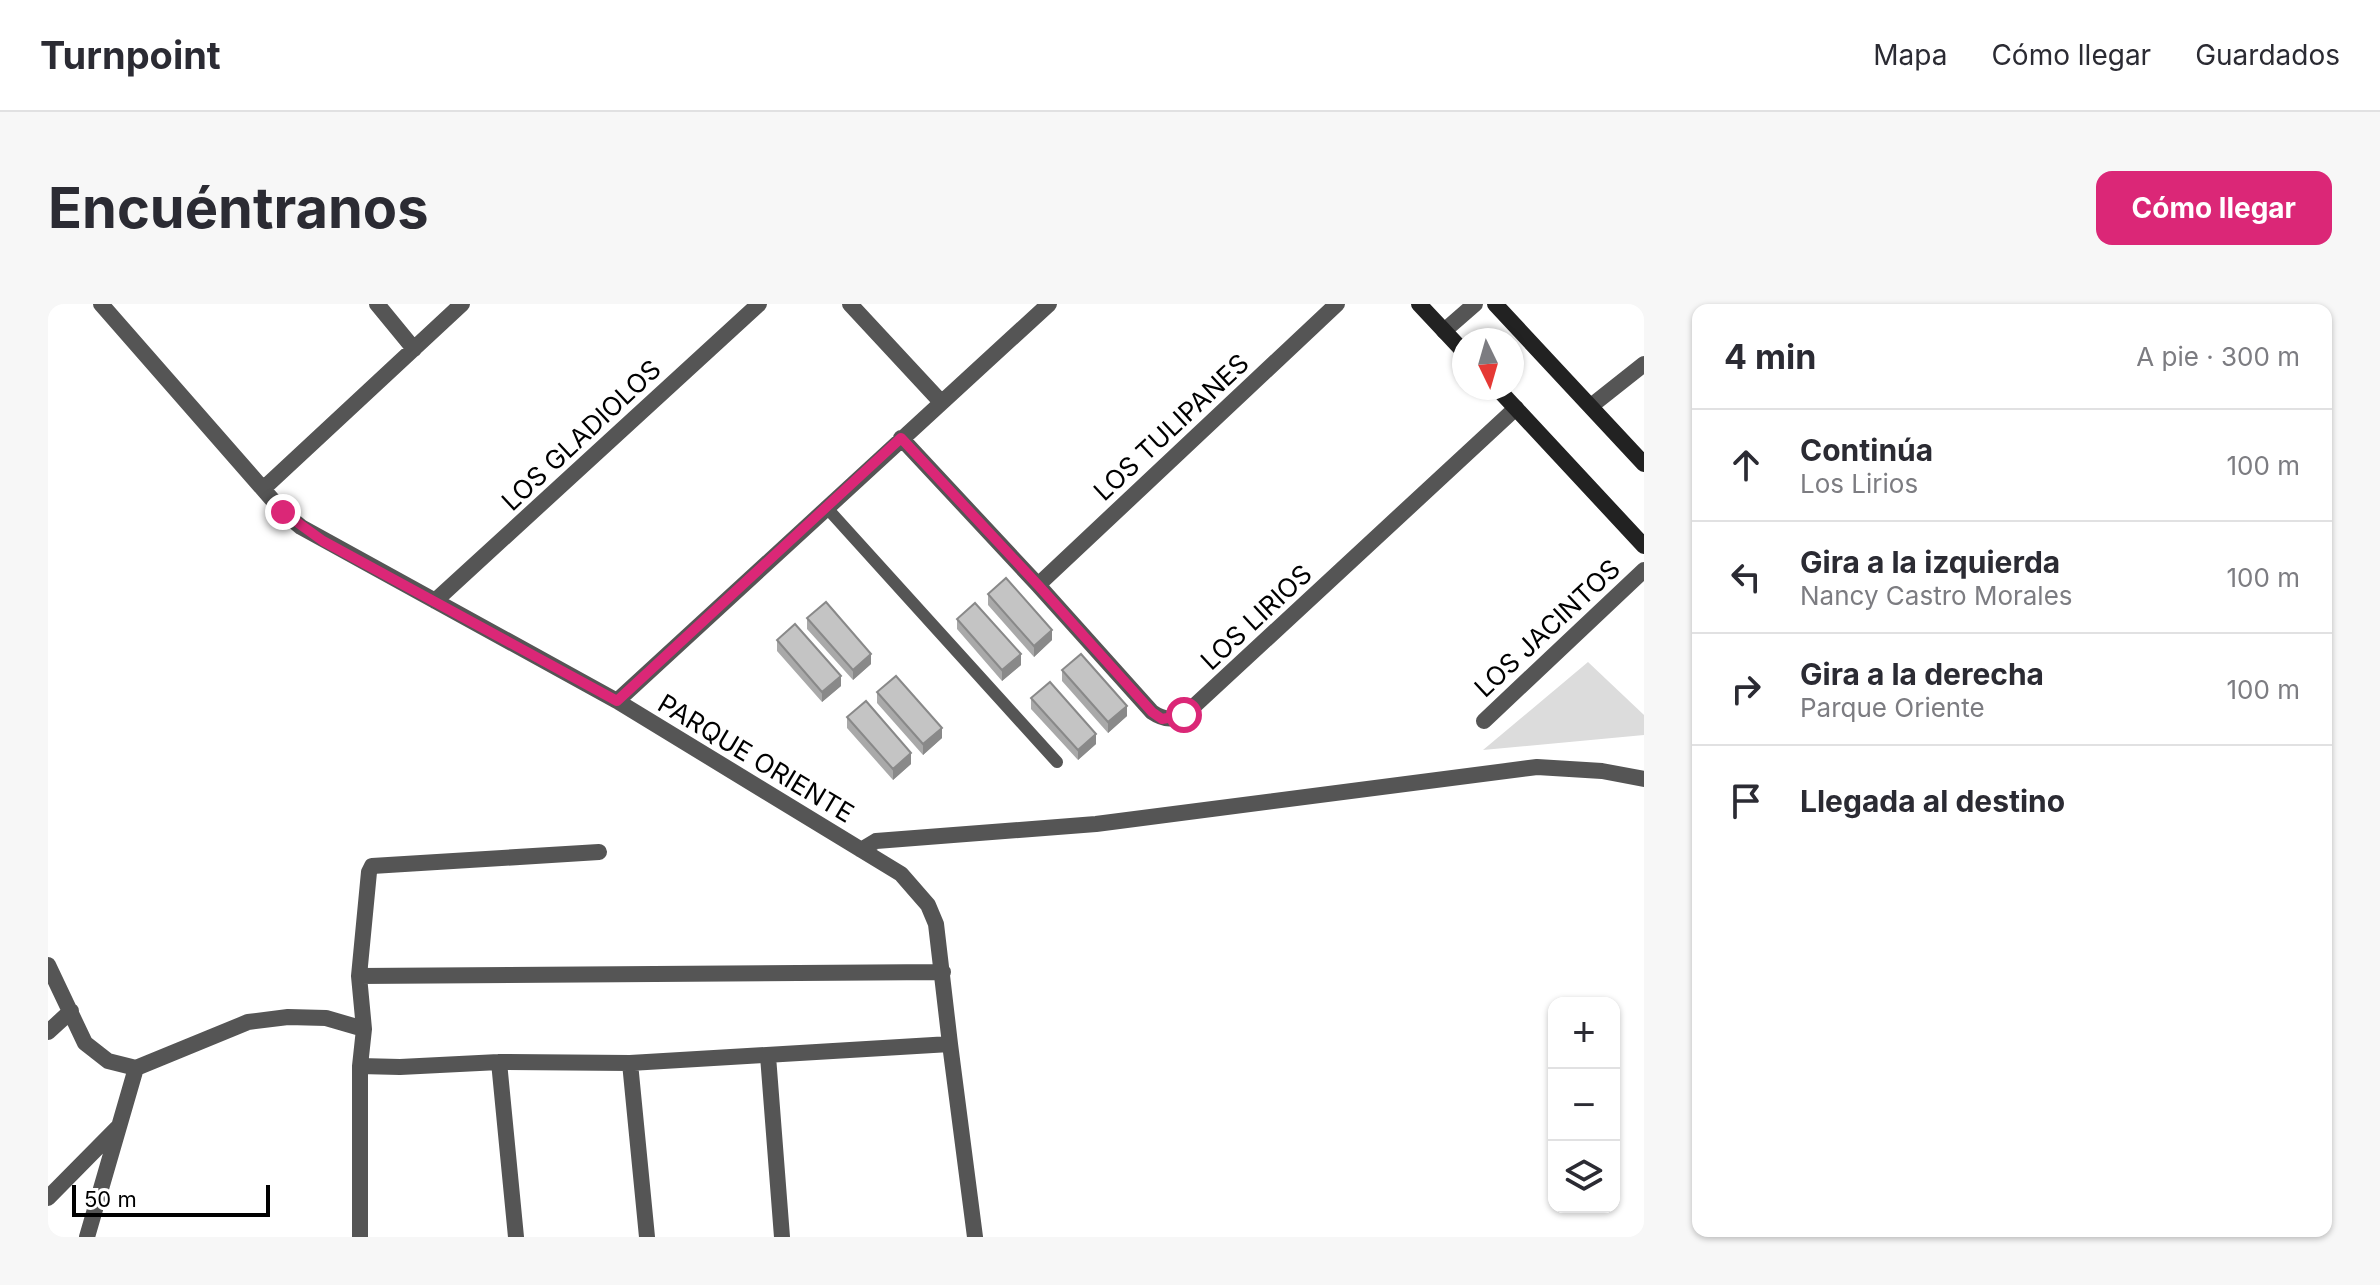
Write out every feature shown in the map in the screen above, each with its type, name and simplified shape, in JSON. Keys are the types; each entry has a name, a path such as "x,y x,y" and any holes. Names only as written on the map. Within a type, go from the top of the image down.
{"street":[{"name":"PARQUE ORIENTE","path":"101,304 283,512 301,527 617,701 901,874 928,905 936,924 975,1237"},
{"path":"377,304 414,349"},
{"path":"263,489 462,304"},
{"name":"LOS GLADIOLOS","path":"435,601 759,304"},
{"path":"850,304 941,402"},
{"path":"617,701 1049,304"},
{"name":"LOS TULIPANES","path":"1038,585 1337,304"},
{"path":"1419,304 1452,339"},
{"path":"1444,331 1475,304"},
{"path":"1495,304 1644,464"},
{"path":"1591,406 1644,364"},
{"path":"1508,400 1644,546"},
{"name":"LOS LIRIOS","path":"901,438 1152,712 1162,719 1184,715 1516,408"},
{"name":"LOS JACINTOS","path":"1484,721 1644,570"},
{"path":"861,850 876,841 1096,824 1537,767 1602,771 1644,779"},
{"path":"360,1237 360,1066 364,1029 359,976 372,866 599,852"},
{"path":"48,965 85,1043 108,1061 136,1068 248,1022 288,1017 326,1018 364,1029"},
{"path":"359,976 943,972"},
{"path":"48,1032 71,1011"},
{"path":"360,1066 499,1062 630,1063 950,1044"},
{"path":"768,1056 782,1237"},
{"path":"499,1062 516,1237"},
{"path":"630,1063 647,1237"},
{"path":"87,1237 136,1068"},
{"path":"48,1198 119,1126"}],"lane":[{"path":"826,507 1057,762"}],"shaded area":[{"path":"1588,662 1644,715 1644,735 1483,750"}],"building":[{"path":"1006,578 1052,630 1034,646 988,594"},
{"path":"826,602 871,654 853,670 807,618"},
{"path":"975,603 1021,654 1002,670 957,619"},
{"path":"795,624 841,676 822,692 777,640"},
{"path":"1081,654 1127,706 1108,722 1062,670"},
{"path":"896,676 942,728 923,744 877,692"},
{"path":"1050,682 1096,734 1078,750 1031,698"},
{"path":"866,701 911,753 893,769 847,717"}],"route":[{"path":"283,512 323,541 617,701 901,438 1152,712 1162,719 1184,715"}]}
